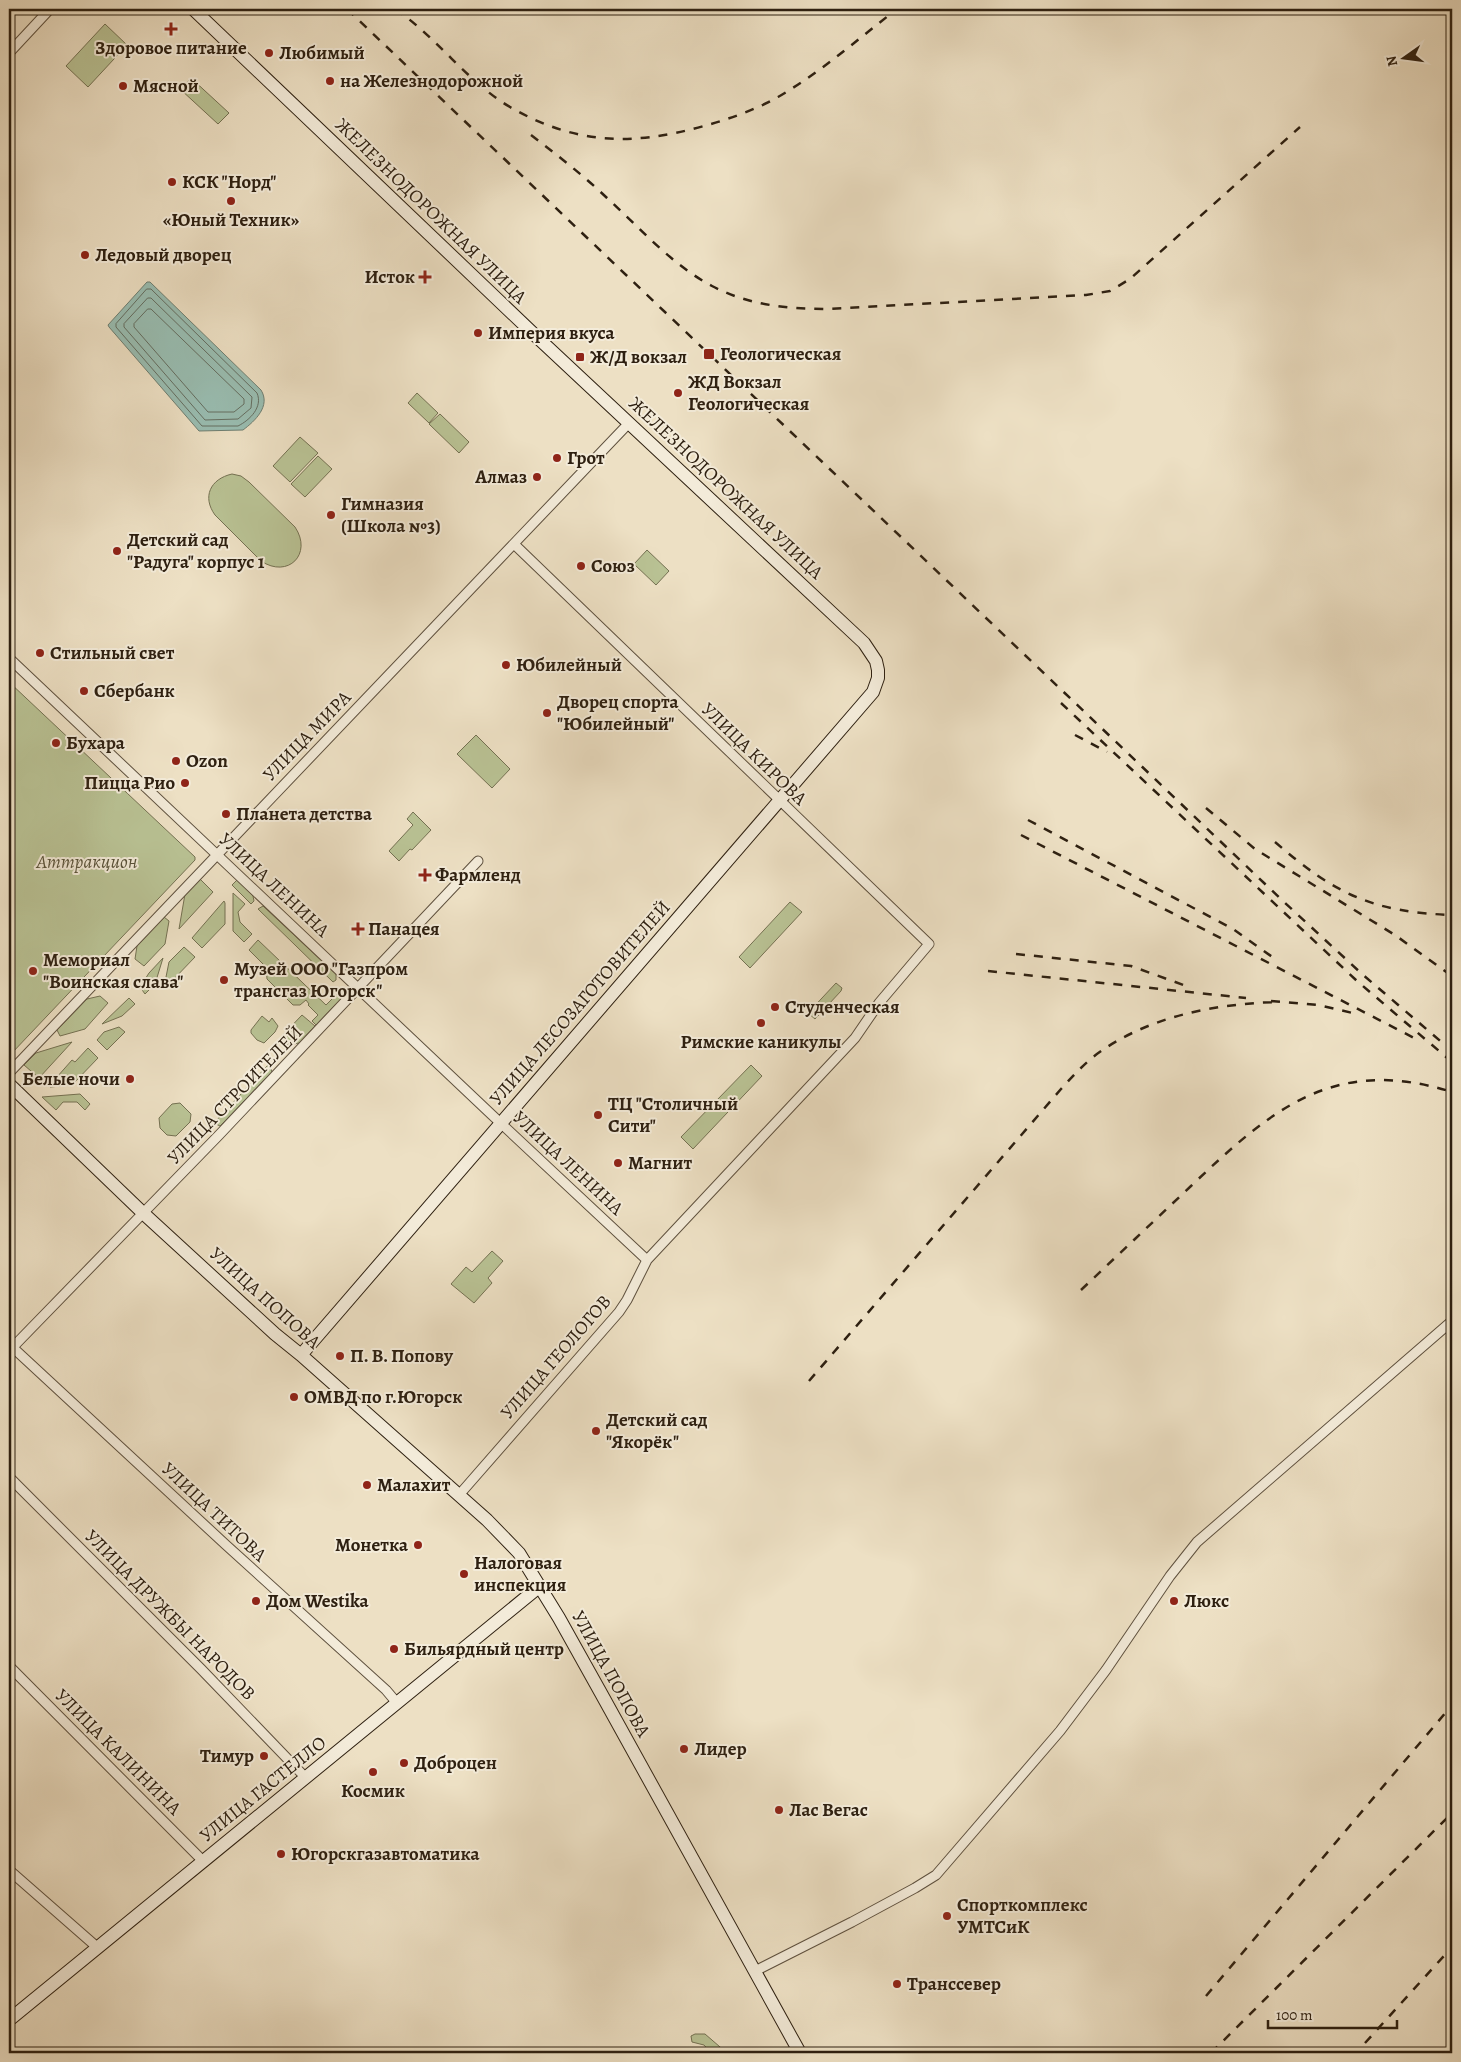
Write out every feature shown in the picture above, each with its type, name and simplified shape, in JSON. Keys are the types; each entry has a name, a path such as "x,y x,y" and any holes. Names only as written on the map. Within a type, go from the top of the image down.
{"main road":[{"name":"ЖЕЛЕЗНОДОРОЖНАЯ УЛИЦА","path":"193,9 864,643 876,661 878,670"},
{"name":"УЛИЦА ЛЕСОЗАГОТОВИТЕЛЕЙ","path":"301,1355 873,692 878,678 878,670"},
{"name":"УЛИЦА ПОПОВА","path":"9,1084 143,1213 275,1334 301,1355 511,1543 540,1586 800,2053"},
{"name":"УЛИЦА ГАСТЕЛЛО","path":"9,2020 540,1586"}],"street":[{"path":"9,53 50,9"},
{"name":"УЛИЦА МИРА","path":"9,1073 629,423"},
{"name":"УЛИЦА КИРОВА","path":"514,544 929,944"},
{"name":"УЛИЦА ЛЕНИНА","path":"9,658 647,1260"},
{"name":"УЛИЦА СТРОИТЕЛЕЙ","path":"11,1346 143,1213 359,989 478,861"},
{"name":"УЛИЦА ГЕОЛОГОВ","path":"459,1495 619,1312 647,1260 855,1038 878,1003 929,944"},
{"path":"755,1970 860,1918 936,1875 1060,1731 1106,1670 1170,1576 1197,1542 1452,1321"},
{"name":"УЛИЦА ТИТОВА","path":"11,1346 386,1690 397,1703"},
{"name":"УЛИЦА ДРУЖБЫ НАРОДОВ","path":"9,1477 194,1662 306,1778"},
{"name":"УЛИЦА КАЛИНИНА","path":"9,1666 204,1862"},
{"path":"9,1870 98,1948"}],"green space":[{"path":"105,24 127,45 88,87 66,66"},
{"path":"191,78 229,113 218,124 180,89"},
{"path":"417,393 438,413 429,423 408,403"},
{"path":"440,414 469,442 459,453 429,424"},
{"path":"300,437 318,453 290,482 273,466"},
{"path":"318,456 332,469 305,497 291,484"},
{"path":"232,474 241,476 249,482 295,527 300,537 301,546 295,561 280,567 271,566 261,561 215,515 209,502 210,490 218,480"},
{"path":"647,550 669,571 656,585 634,564"},
{"name":"Аттракцион","path":"9,682 195,857 195,860 11,1054 9,1052"},
{"path":"476,735 510,769 492,788 457,754"},
{"path":"413,812 431,830 399,861 389,851 413,825 407,819"},
{"path":"200,879 213,892 179,929 185,894"},
{"path":"237,880 253,896 254,901 251,904 232,885"},
{"path":"233,893 245,904 238,912 240,922 252,934 244,942 233,931"},
{"path":"224,901 225,924 202,948 192,938"},
{"path":"790,902 802,912 750,968 739,957"},
{"path":"263,906 336,974 336,980 333,982 258,909"},
{"path":"164,917 169,921 165,944 144,966 135,959 137,946"},
{"path":"258,940 326,1005 339,992 343,997 316,1025 312,1021 318,1015 308,1005 306,1000 300,1005 293,1005 267,979 266,967 249,950"},
{"path":"184,947 195,957 171,982 166,977 169,962"},
{"path":"163,958 155,984 145,994 140,987 149,973"},
{"path":"836,983 842,988 841,991 815,1019 808,1013"},
{"path":"100,996 108,1003 85,1029 60,1036 57,1030 87,999"},
{"path":"129,998 135,1004 122,1016 102,1024"},
{"path":"302,1015 315,1026 299,1043 294,1044 291,1042 287,1045 280,1038"},
{"path":"262,1016 269,1022 272,1018 278,1026 264,1043 257,1040 251,1033 251,1030"},
{"path":"119,1027 125,1032 107,1050 97,1040 104,1032"},
{"path":"72,1042 39,1078 24,1065 36,1053"},
{"path":"88,1048 98,1058 72,1085 49,1086 72,1060 75,1062"},
{"path":"269,1064 272,1072 220,1126 214,1123"},
{"path":"751,1065 762,1076 693,1149 681,1137"},
{"path":"80,1094 90,1104 85,1110 77,1102 63,1102 56,1110 42,1097"},
{"path":"180,1103 191,1114 190,1122 176,1136 167,1135 160,1128 159,1118 172,1104"},
{"path":"492,1251 503,1261 488,1278 492,1283 474,1303 451,1284 466,1267 472,1272"},
{"path":"705,2034 727,2053 711,2053 704,2045 692,2042 691,2036"}],"water":[{"path":"147,282 150,282 261,390 264,396 263,407 257,418 243,430 199,431 109,327 108,325"}],"railway":[{"path":"347,9 1284,902 1362,974 1452,1051"},
{"path":"395,9 424,32 479,85 510,107 534,120 558,129 581,135 628,139 653,137 704,126 742,114 769,102 824,66 897,9"},
{"path":"531,135 589,181 683,268 712,286 740,298 768,305 827,309 1086,295 1110,291 1130,279 1300,127"},
{"path":"1061,703 1357,981 1452,1062"},
{"path":"1075,735 1107,752"},
{"path":"1206,808 1255,849 1395,935 1452,976"},
{"path":"1028,820 1233,929 1278,961"},
{"path":"1021,835 1418,1040"},
{"path":"1275,842 1317,875 1356,897 1399,910 1452,915"},
{"path":"1016,954 1131,966 1189,987"},
{"path":"988,971 1246,998"},
{"path":"1271,1001 1318,1005 1357,1014"},
{"path":"809,1381 1061,1089 1093,1057 1113,1043 1135,1032 1180,1015 1229,1006 1277,1002"},
{"path":"1081,1290 1249,1134 1278,1113 1308,1096 1339,1085 1373,1080 1410,1082 1452,1092"},
{"path":"1206,1996 1452,1705"},
{"path":"1211,2053 1452,1813"},
{"path":"1365,2043 1452,1947"}],"place":[{"name":"Здоровое питание","path":"171,29"},
{"name":"Любимый","path":"269,53"},
{"name":"на Железнодорожной","path":"330,81"},
{"name":"Мясной","path":"123,86"},
{"name":"КСК \"Норд\"","path":"172,182"},
{"name":"«Юный Техник»","path":"231,201"},
{"name":"Ледовый дворец","path":"85,255"},
{"name":"Исток","path":"425,277"},
{"name":"Империя вкуса","path":"478,333"},
{"name":"Геологическая","path":"709,354"},
{"name":"Ж/Д вокзал","path":"580,357"},
{"name":"ЖД Вокзал Геологическая","path":"678,393"},
{"name":"Грот","path":"557,458"},
{"name":"Алмаз","path":"537,477"},
{"name":"Гимназия (Школа №3)","path":"331,515"},
{"name":"Детский сад \"Радуга\" корпус 1","path":"117,551"},
{"name":"Союз","path":"581,566"},
{"name":"Стильный свет","path":"40,653"},
{"name":"Юбилейный","path":"506,665"},
{"name":"Сбербанк","path":"84,691"},
{"name":"Дворец спорта \"Юбилейный\"","path":"547,713"},
{"name":"Бухара","path":"56,743"},
{"name":"Ozon","path":"176,761"},
{"name":"Пицца Рио","path":"185,783"},
{"name":"Планета детства","path":"226,814"},
{"name":"Фармленд","path":"425,875"},
{"name":"Панацея","path":"358,929"},
{"name":"Мемориал \"Воинская слава\"","path":"33,971"},
{"name":"Музей ООО \"Газпром трансгаз Югорск\"","path":"224,980"},
{"name":"Студенческая","path":"775,1007"},
{"name":"Римские каникулы","path":"761,1023"},
{"name":"Белые ночи","path":"130,1079"},
{"name":"ТЦ \"Столичный Сити\"","path":"598,1115"},
{"name":"Магнит","path":"618,1163"},
{"name":"П. В. Попову","path":"340,1356"},
{"name":"ОМВД по г.Югорск","path":"294,1397"},
{"name":"Детский сад \"Якорёк\"","path":"596,1431"},
{"name":"Малахит","path":"367,1485"},
{"name":"Монетка","path":"418,1545"},
{"name":"Налоговая инспекция","path":"464,1574"},
{"name":"Дом Westika","path":"256,1601"},
{"name":"Люкс","path":"1174,1601"},
{"name":"Бильярдный центр","path":"394,1649"},
{"name":"Лидер","path":"684,1749"},
{"name":"Тимур","path":"264,1756"},
{"name":"Доброцен","path":"404,1763"},
{"name":"Космик","path":"373,1772"},
{"name":"Лас Вегас","path":"779,1810"},
{"name":"Югорскгазавтоматика","path":"281,1854"},
{"name":"Спорткомплекс УМТСиК","path":"947,1916"},
{"name":"Транссевер","path":"897,1984"}]}
